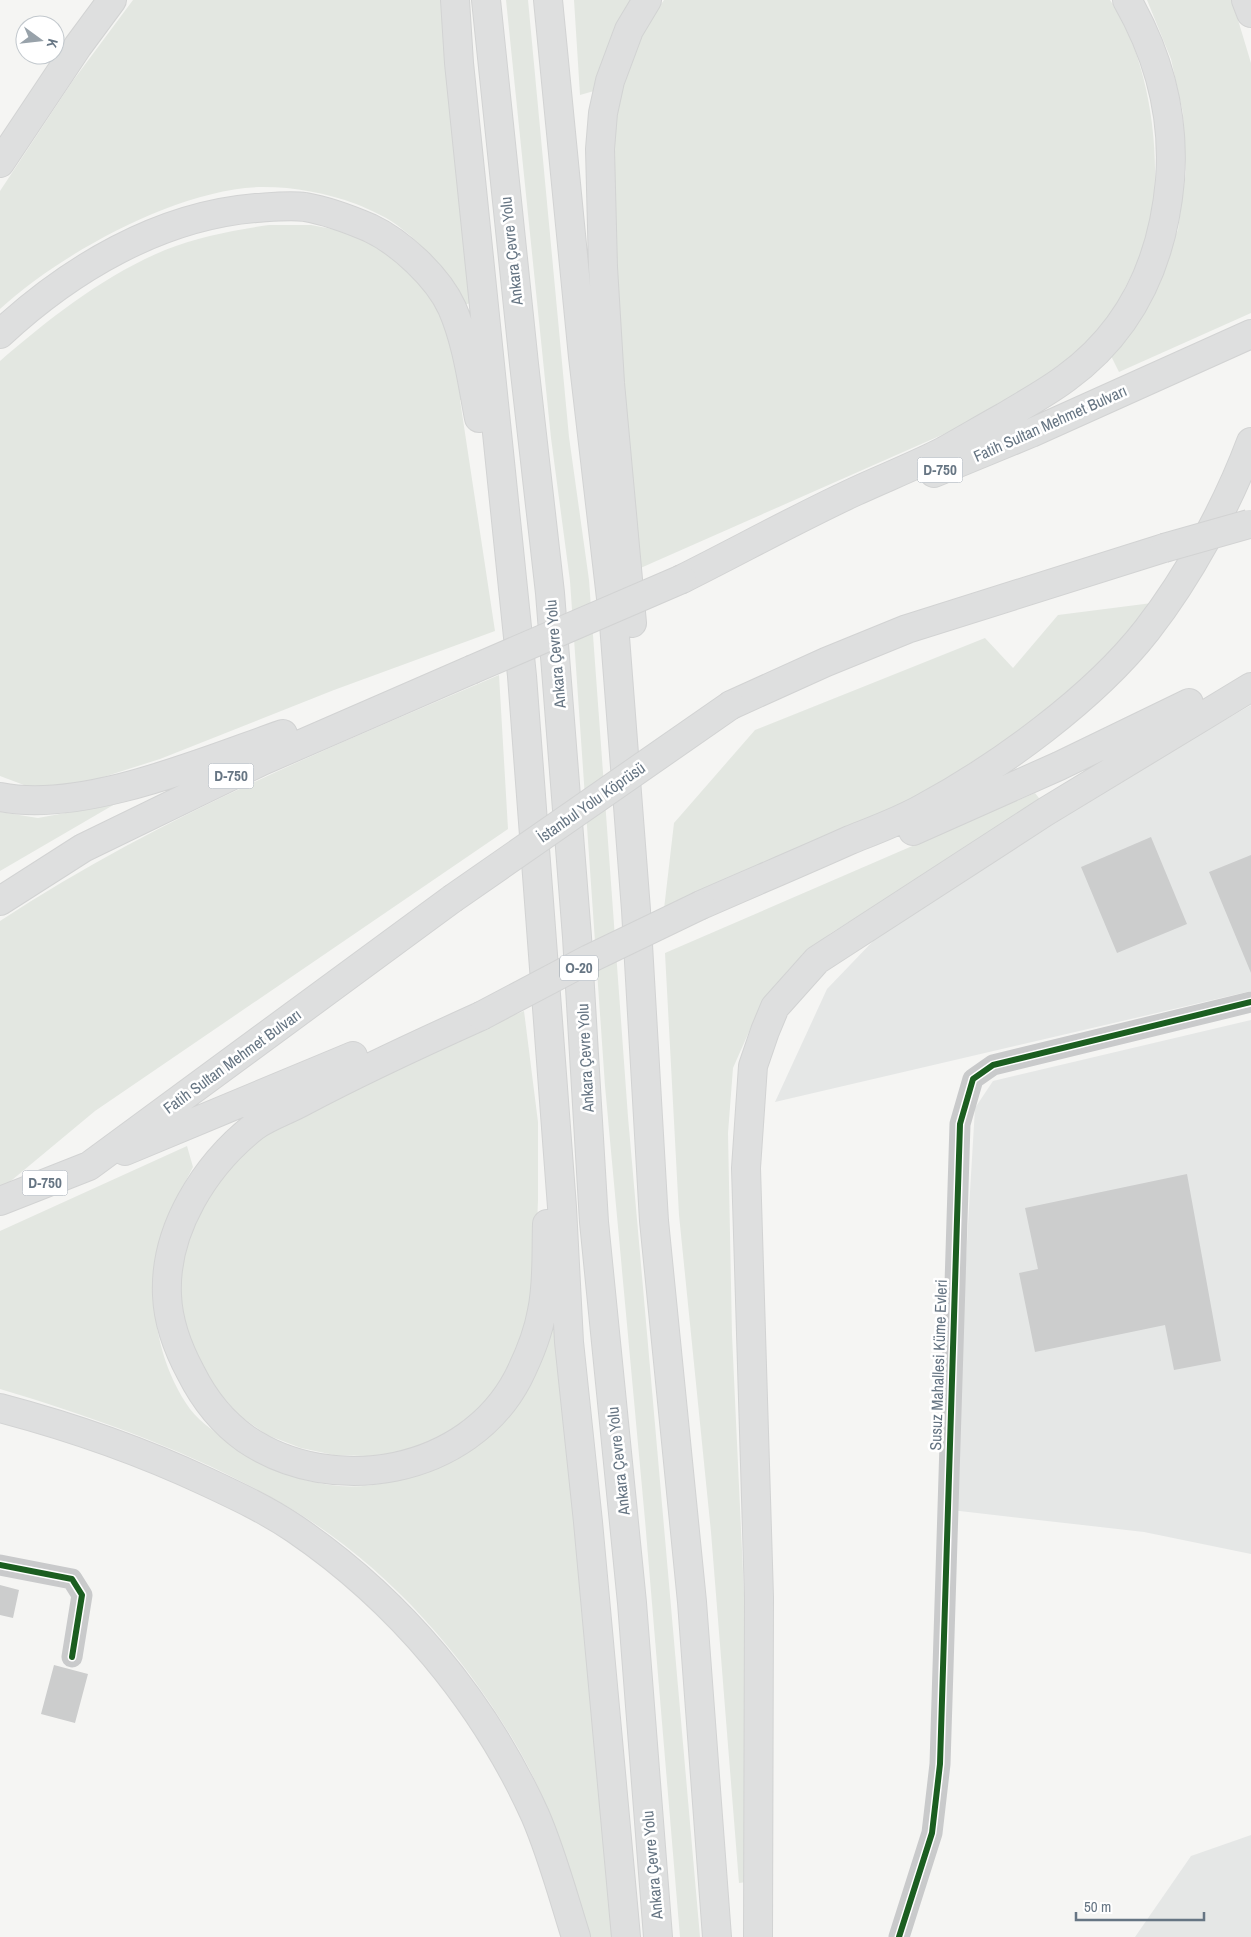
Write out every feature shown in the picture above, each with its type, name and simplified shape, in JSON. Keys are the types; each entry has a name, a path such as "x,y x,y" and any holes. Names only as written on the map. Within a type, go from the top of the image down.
{"highway":[{"path":"0,163 78,46 112,0"},
{"path":"455,0 459,63 522,676 562,1207 569,1342 588,1522 626,1937"},
{"name":"Ankara Çevre Yolu","path":"486,0 522,354 550,593 577,927 594,1222 632,1603 658,1937"},
{"path":"548,0 583,357 614,624 636,910 654,1221 692,1602 717,1937"},
{"path":"626,798 632,611 610,383 603,267 600,149 610,82 629,30 647,0"},
{"path":"682,579 852,492 943,451 1041,395 1067,378 1092,356 1115,329 1134,302 1151,269 1161,239 1168,204 1171,163 1170,124 1155,57 1127,0"},
{"path":"1246,0 1251,13"},
{"path":"0,334 20,315 83,270 158,231 184,221 208,215 240,210 304,207 346,218 377,231 401,246 426,271 452,307 469,364 483,435 504,585 522,676"},
{"name":"Fatih Sultan Mehmet Bulvarı","path":"682,579 1031,433 1251,334"},
{"path":"704,911 921,810 974,779 1052,721 1107,674 1147,630 1184,574 1217,517 1251,442"},
{"name":"İstanbul Yolu Köprüsü","path":"452,899 731,705 826,662 907,629 1164,548 1250,524"},
{"name":"D-750","path":"0,901 83,848 262,761 682,579"},
{"path":"89,1166 479,1009 589,959 704,911 930,824 1168,715 1251,669"},
{"path":"0,797 41,799 79,796 125,788 471,670"},
{"path":"758,1937 759,1598 746,1168 753,1066 775,1007 817,960 1045,812 1251,688"},
{"path":"479,1009 257,1125 207,1175 178,1230 170,1261 167,1295 173,1330 182,1357 196,1384 218,1415 246,1438 276,1456 337,1471 363,1472 415,1462 449,1448 477,1429 496,1409 517,1380 527,1359 542,1312 547,1205 547,1118 538,1012 537,870"},
{"name":"Fatih Sultan Mehmet Bulvarı","path":"0,1201 89,1166 452,899"},
{"path":"0,1408 124,1445 252,1504 301,1534 377,1596 417,1635 454,1678 481,1717 507,1760 535,1816 576,1937"}],"street":[{"name":"Susuz Mahallesi Küme Evleri","path":"899,1937 932,1833 940,1764 960,1124 974,1078 993,1065 1251,1002"},
{"path":"0,1565 72,1579 82,1595 72,1657"}],"shaded area":[{"path":"133,0 446,0 471,303 463,305 429,254 412,237 386,218 356,204 322,194 299,189 263,187 230,190 195,199 159,211 123,227 55,266 0,309 0,191 72,82"},
{"path":"506,0 528,0 569,437 589,580 628,1117 700,1937 680,1937 645,1520 605,1086 570,581 551,438"},
{"path":"574,0 633,0 609,43 594,91 580,95"},
{"path":"664,0 1110,0 1124,24 1136,52 1145,82 1151,114 1155,178 1153,208 1148,236 1140,258 1123,292 1127,296 1086,350 1009,402 953,430 636,570 613,292 610,159 615,105 633,45"},
{"path":"1147,0 1232,0 1251,63 1251,313 1119,372 1110,354 1142,306 1178,230 1186,172 1183,113 1171,59"},
{"path":"269,225 311,225 348,232 381,246 411,268 441,307 466,400 460,400 495,631 334,690 160,759 75,786 32,788 0,776 0,361 78,299 142,260 178,245 203,238"},
{"path":"1152,603 1107,656 1074,689 1009,743 933,787 858,826 664,909 674,823 755,730 985,638 1013,668 1058,615"},
{"path":"499,675 508,829 95,1111 0,1190 0,921 120,849 182,817 308,758"},
{"path":"1251,705 1251,991 775,1102 827,989 875,939 1023,837"},
{"path":"1035,793 1042,802 831,933 790,968 763,1000 733,1068 728,1133 732,1335 744,1594 747,1882 739,1883 711,1532 679,1215 665,953"},
{"path":"115,804 0,871 0,812 38,818"},
{"path":"524,1011 538,1122 538,1200 535,1280 522,1351 493,1398 439,1441 402,1452 367,1456 334,1455 301,1448 267,1435 240,1416 217,1390 198,1360 185,1329 179,1300 180,1273 187,1244 196,1218 222,1171 272,1130 443,1044"},
{"path":"1251,1020 1251,1554 1144,1532 951,1510 975,1108 993,1081"},
{"path":"187,1146 193,1167 162,1235 154,1280 155,1314 162,1348 173,1380 194,1414 210,1429 233,1445 281,1472 329,1485 380,1484 405,1478 432,1468 469,1449 495,1431 519,1399 554,1315 616,1937 588,1937 566,1860 548,1809 525,1761 492,1706 447,1645 395,1589 366,1563 337,1539 306,1518 233,1477 119,1428 0,1389 0,1231"},
{"path":"1251,1835 1251,1937 1135,1937 1191,1856"}],"building":[{"path":"1151,837 1187,924 1117,953 1081,867"},
{"path":"1251,855 1251,973 1209,872"},
{"path":"1187,1174 1221,1361 1174,1370 1165,1325 1035,1352 1019,1273 1038,1269 1025,1208"},
{"path":"0,1585 19,1590 13,1618 0,1615"},
{"path":"54,1665 88,1674 75,1723 41,1714"}],"cycle path":[{"path":"899,1937 932,1833 940,1764 960,1124 973,1079 993,1065 1251,1002"},
{"path":"0,1565 72,1579 82,1595 72,1657"}]}
